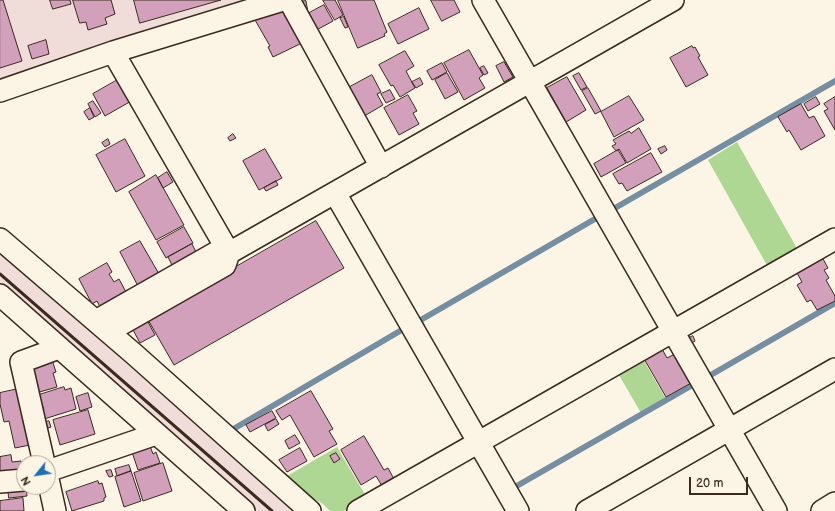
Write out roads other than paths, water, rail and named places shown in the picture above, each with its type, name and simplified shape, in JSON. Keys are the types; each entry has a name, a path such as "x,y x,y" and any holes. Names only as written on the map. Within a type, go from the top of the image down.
{"street":[{"path":"0,91 113,52 283,0"},
{"path":"289,0 381,167"},
{"path":"483,0 776,511"},
{"path":"102,326 228,250 335,193 673,0"},
{"path":"113,52 228,250"},
{"path":"335,193 518,511"},
{"path":"358,511 835,238"},
{"path":"0,239 102,326 310,511"},
{"path":"2,299 244,511"},
{"path":"42,455 21,362 59,348"},
{"path":"587,511 835,370"},
{"path":"56,468 156,434"},
{"path":"0,482 16,481"},
{"path":"52,495 55,511"},
{"path":"822,511 835,503"}],"waterway":[{"path":"615,208 835,81"},
{"path":"422,326 419,321 600,216"},
{"path":"709,376 835,303"},
{"path":"230,431 405,328"},
{"path":"515,487 696,383"}],"railway":[{"path":"0,274 272,511"}]}
